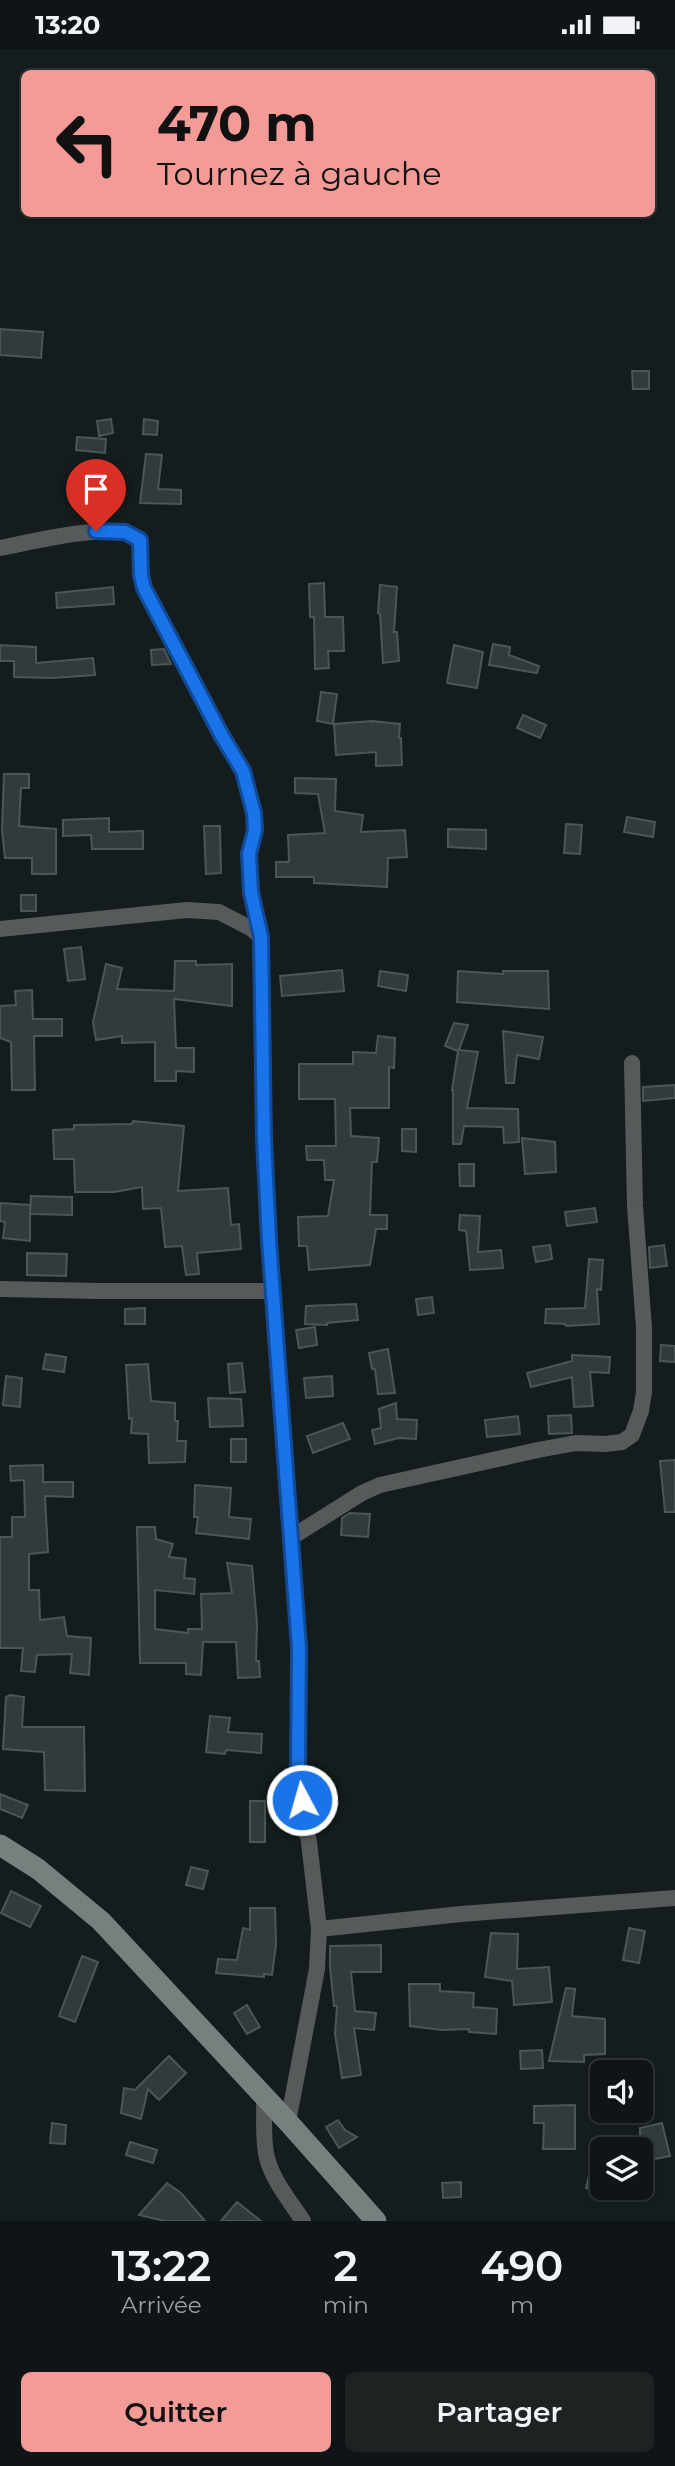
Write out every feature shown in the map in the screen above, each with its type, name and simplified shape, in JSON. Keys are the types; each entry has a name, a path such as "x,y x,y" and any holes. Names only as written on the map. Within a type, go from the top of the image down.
{"street":[{"path":"0,548 96,531 125,532 140,540 144,588 243,771 252,800 255,830 249,854 251,892 261,937 264,1139 272,1291 299,1648 298,1778 319,1929 317,1969 288,2122"},
{"path":"0,929 187,910 219,912 252,929 261,937"},
{"path":"292,1537 362,1493 380,1485 576,1443 622,1442 632,1435 641,1411 644,1392 644,1328 635,1206 632,1063"},
{"path":"0,1289 272,1291"},
{"path":"0,1845 38,1869 101,1921 376,2221"},
{"path":"319,1929 461,1914 675,1898"},
{"path":"264,2096 267,2160 303,2221"}],"building":[{"path":"0,329 43,332 41,358 0,355"},
{"path":"632,371 649,371 649,389 633,389"},
{"path":"111,419 113,433 99,436 97,421"},
{"path":"144,419 158,421 157,435 143,434"},
{"path":"77,437 106,439 105,453 76,450"},
{"path":"146,454 162,455 158,489 181,490 181,504 140,503"},
{"path":"324,583 325,617 343,617 344,651 328,651 329,668 315,669 314,617 310,617 309,584"},
{"path":"380,585 397,587 394,632 397,632 399,661 383,663 378,613"},
{"path":"113,587 114,604 57,608 56,593"},
{"path":"493,644 510,647 509,655 539,666 537,673 489,665"},
{"path":"0,645 36,647 36,663 93,658 95,675 14,677 14,661 0,661"},
{"path":"454,645 483,652 477,688 447,683"},
{"path":"164,649 171,664 152,665 151,650"},
{"path":"321,692 337,694 333,724 317,721"},
{"path":"523,715 546,725 540,738 517,728"},
{"path":"372,721 400,724 402,765 376,766 376,752 336,755 334,724"},
{"path":"4,774 29,774 29,788 21,788 19,826 56,829 56,874 32,874 32,858 5,858 2,830"},
{"path":"295,778 336,779 335,811 363,815 361,832 405,830 407,857 388,858 387,887 314,883 314,877 276,877 276,862 289,862 288,835 325,833 318,794 295,793"},
{"path":"627,817 655,822 653,837 624,832"},
{"path":"109,818 109,832 143,831 143,849 92,849 91,835 63,836 63,820"},
{"path":"566,824 582,825 580,854 564,853"},
{"path":"204,826 220,826 221,873 206,874"},
{"path":"448,829 486,830 486,849 448,847"},
{"path":"21,895 36,895 36,911 21,911"},
{"path":"81,947 85,979 68,981 64,949"},
{"path":"175,961 196,961 196,965 232,964 232,1006 174,999 176,1048 194,1048 194,1072 176,1071 176,1081 155,1081 155,1042 122,1043 122,1036 96,1040 93,1022 106,964 122,968 117,989 174,991"},
{"path":"342,970 344,991 282,996 280,976"},
{"path":"380,971 408,975 406,991 378,986"},
{"path":"458,971 503,974 503,971 548,971 549,1009 457,1002"},
{"path":"32,990 33,1019 62,1019 62,1036 34,1036 35,1090 12,1090 11,1042 0,1038 0,1006 16,1005 15,991"},
{"path":"454,1023 468,1025 459,1050 478,1052 467,1108 518,1109 519,1142 504,1143 503,1127 464,1126 461,1144 453,1144 452,1090 458,1051 445,1046"},
{"path":"503,1031 543,1037 539,1059 517,1055 514,1083 506,1083"},
{"path":"378,1036 395,1038 394,1068 389,1067 389,1108 350,1108 351,1136 379,1138 377,1162 372,1162 370,1215 387,1215 387,1229 376,1229 370,1265 309,1270 307,1246 299,1246 298,1217 328,1216 334,1180 325,1180 324,1160 307,1160 306,1146 336,1146 335,1099 299,1099 299,1064 353,1064 353,1052 376,1053"},
{"path":"675,1085 675,1098 643,1101 643,1087"},
{"path":"133,1121 184,1126 178,1191 228,1188 231,1225 239,1224 241,1249 197,1253 199,1274 186,1275 182,1246 165,1247 161,1208 143,1209 142,1187 114,1192 75,1192 74,1159 54,1159 53,1130 74,1129 74,1125 132,1124"},
{"path":"402,1129 416,1129 416,1152 402,1151"},
{"path":"522,1138 555,1142 556,1172 525,1174"},
{"path":"459,1164 474,1164 474,1186 460,1186"},
{"path":"31,1196 72,1197 72,1215 30,1214"},
{"path":"0,1203 30,1205 30,1241 3,1238 5,1222 0,1221"},
{"path":"595,1208 597,1222 567,1226 565,1212"},
{"path":"460,1215 480,1216 478,1252 501,1250 503,1268 470,1270 466,1231 459,1230"},
{"path":"550,1245 552,1259 536,1262 533,1247"},
{"path":"664,1245 667,1266 650,1268 649,1247"},
{"path":"27,1253 67,1254 66,1276 27,1275"},
{"path":"589,1259 603,1260 601,1290 597,1289 599,1324 566,1326 545,1323 546,1309 585,1308"},
{"path":"432,1297 434,1313 418,1315 416,1299"},
{"path":"356,1304 358,1320 327,1325 305,1324 306,1306"},
{"path":"145,1308 145,1324 125,1324 125,1309"},
{"path":"315,1327 317,1345 299,1348 296,1330"},
{"path":"661,1345 675,1346 675,1362 660,1361"},
{"path":"388,1349 395,1393 378,1394 375,1369 372,1369 369,1353"},
{"path":"46,1354 66,1357 64,1372 43,1369"},
{"path":"572,1355 610,1357 609,1373 590,1372 593,1406 574,1407 572,1377 531,1387 527,1373 572,1361"},
{"path":"242,1363 245,1392 230,1393 228,1364"},
{"path":"148,1364 151,1401 175,1403 177,1441 186,1441 185,1462 149,1463 148,1434 131,1433 126,1365"},
{"path":"6,1376 22,1378 20,1407 3,1405"},
{"path":"332,1376 333,1396 306,1398 304,1378"},
{"path":"208,1398 241,1399 243,1426 210,1427"},
{"path":"396,1403 397,1419 417,1420 416,1439 399,1438 375,1444 372,1430 381,1428 379,1409"},
{"path":"571,1415 572,1433 549,1434 548,1416"},
{"path":"518,1416 520,1434 487,1437 485,1420"},
{"path":"343,1423 350,1439 313,1453 307,1436"},
{"path":"231,1439 246,1439 246,1462 231,1462"},
{"path":"675,1460 675,1512 665,1512 660,1461"},
{"path":"43,1465 43,1482 73,1482 73,1497 45,1496 48,1552 29,1554 29,1590 39,1590 40,1620 64,1617 67,1636 91,1638 89,1675 70,1673 72,1654 37,1655 35,1672 21,1671 23,1648 0,1648 0,1537 12,1537 12,1517 25,1517 24,1480 11,1481 10,1466"},
{"path":"195,1485 231,1488 229,1517 251,1519 249,1539 196,1533 198,1517 194,1517"},
{"path":"350,1513 370,1514 368,1537 341,1535 342,1518"},
{"path":"137,1527 155,1527 156,1539 173,1544 169,1557 186,1559 184,1578 195,1579 194,1594 155,1590 155,1629 188,1633 188,1629 202,1629 201,1594 232,1593 227,1563 252,1566 257,1624 256,1661 259,1661 260,1677 238,1678 236,1642 203,1642 201,1675 186,1674 186,1663 140,1663"},
{"path":"6,1697 24,1697 22,1727 84,1727 85,1791 45,1790 44,1752 3,1749"},
{"path":"210,1716 230,1718 228,1732 262,1734 261,1753 226,1750 225,1754 206,1752"},
{"path":"0,1794 28,1805 22,1818 0,1809"},
{"path":"250,1801 265,1801 265,1842 250,1842"},
{"path":"191,1867 208,1871 203,1889 186,1885"},
{"path":"11,1891 41,1906 30,1927 1,1913"},
{"path":"250,1908 275,1908 276,1945 272,1975 264,1974 264,1977 216,1973 218,1959 237,1960 243,1928 250,1930"},
{"path":"629,1928 645,1931 639,1963 623,1960"},
{"path":"491,1933 518,1934 517,1969 549,1967 552,2002 514,2005 512,1981 485,1977"},
{"path":"381,1945 381,1972 351,1972 355,2011 376,2013 374,2030 354,2028 361,2075 342,2078 335,2034 337,2006 334,2006 330,1946"},
{"path":"82,1956 98,1962 75,2022 59,2016"},
{"path":"409,1984 440,1984 440,1991 474,1993 473,2007 497,2009 496,2034 469,2032 469,2029 442,2030 410,2026"},
{"path":"566,1988 575,1989 572,2016 605,2019 605,2054 584,2055 584,2062 549,2061"},
{"path":"247,2005 260,2027 247,2034 234,2013"},
{"path":"542,2050 543,2068 521,2069 520,2051"},
{"path":"169,2056 186,2073 159,2100 148,2089 141,2119 121,2113 124,2088 135,2090"},
{"path":"575,2105 575,2149 543,2149 544,2123 534,2123 534,2106"},
{"path":"338,2120 345,2130 357,2137 339,2148 326,2127"},
{"path":"52,2123 66,2125 65,2144 50,2143"},
{"path":"662,2123 670,2156 653,2159 653,2137 640,2137 640,2128"},
{"path":"130,2142 157,2150 153,2163 126,2155"},
{"path":"590,2171 590,2189 586,2188"},
{"path":"461,2182 461,2197 443,2198 442,2183"},
{"path":"167,2183 181,2193 205,2221 165,2221 139,2215"},
{"path":"237,2202 261,2221 221,2221"}],"route":[{"path":"96,531 125,532 140,540 144,588 243,771 252,800 255,830 249,854 251,892 261,937 264,986 264,1139 272,1291 296,1589 299,1648 298,1778 302,1800"}]}
